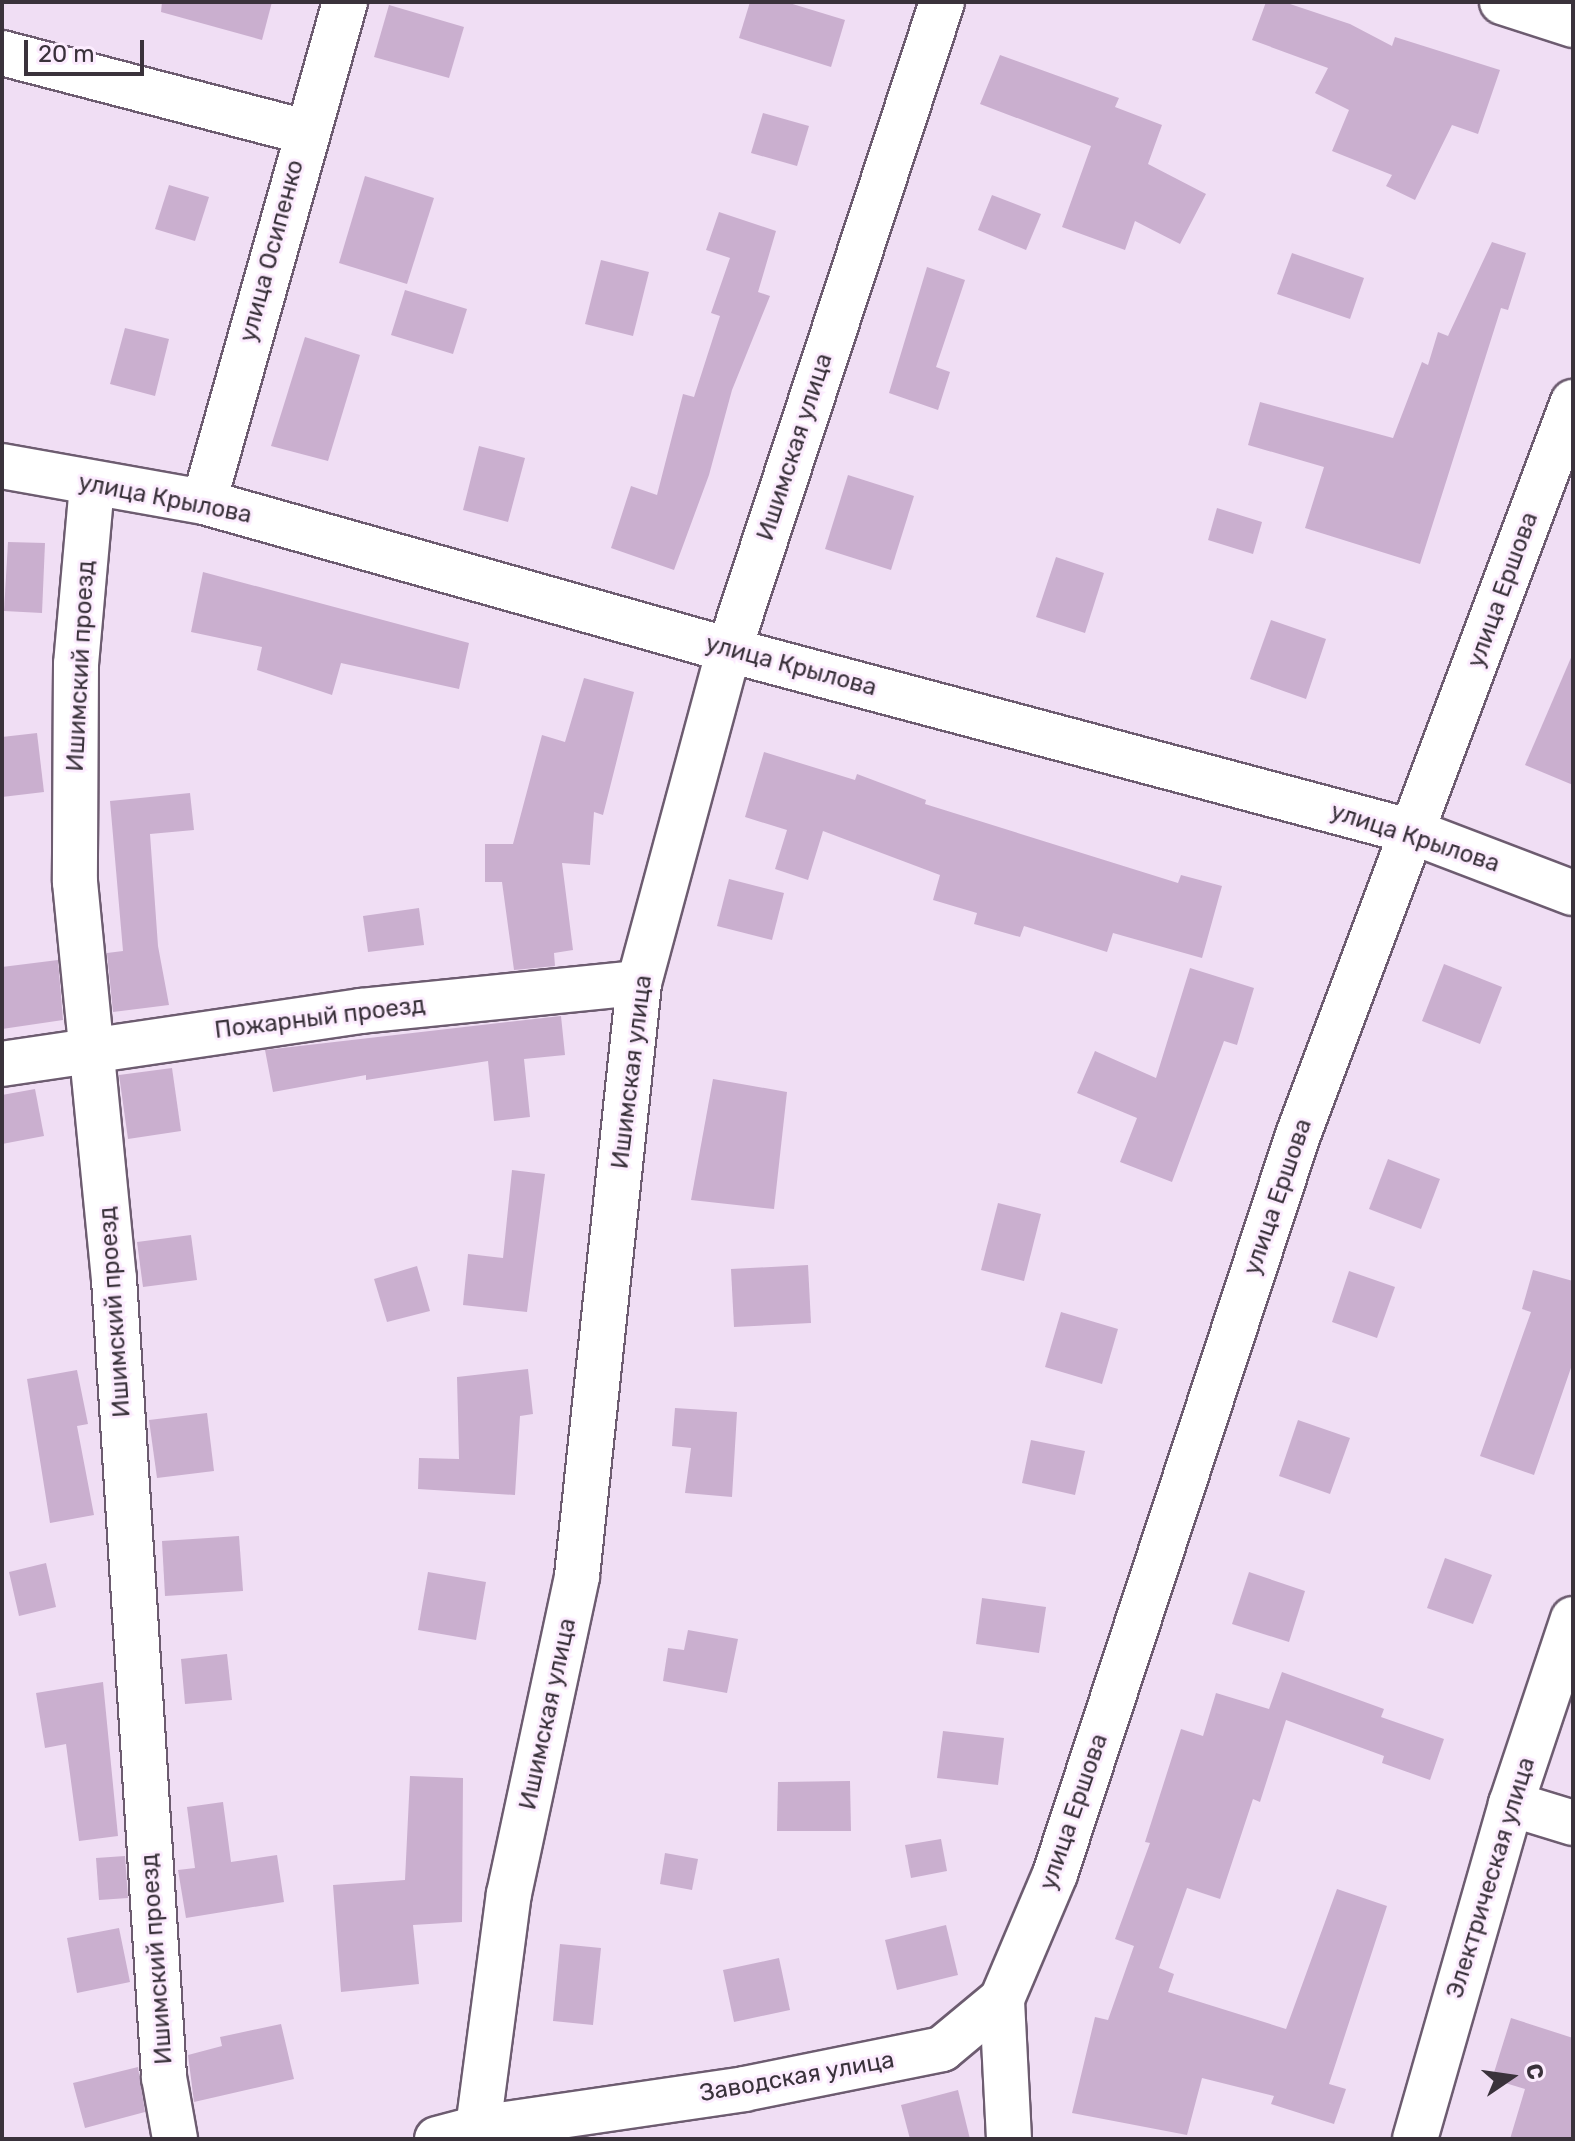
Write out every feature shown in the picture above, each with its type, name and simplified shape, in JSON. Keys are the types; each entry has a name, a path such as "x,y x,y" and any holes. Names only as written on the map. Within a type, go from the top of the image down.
{"street":[{"name":"улица Осипенко","path":"204,502 305,132 345,2"},
{"name":"Ишимская улица","path":"458,2134 577,1576 639,983 729,650 942,2"},
{"path":"1502,2 1573,25"},
{"path":"2,53 305,132"},
{"name":"улица Ершова","path":"1002,1999 1055,1874 1298,1135 1573,402"},
{"name":"улица Крылова","path":"2,466 92,485 204,502 729,650 1413,832 1573,893"},
{"name":"Ишимский проезд","path":"92,485 76,664 75,851 114,1279 164,2077 175,2139"},
{"name":"Пожарный проезд","path":"2,1064 361,1011 639,983"},
{"name":"Электрическая улица","path":"1415,2139 1511,1804 1573,1619"},
{"path":"1511,1804 1573,1823"},
{"path":"1002,1999 1009,2139"},
{"name":"Заводская улица","path":"458,2134 555,2128 942,2049 1002,1999"}],"building":[{"path":"162,2 272,2 262,40 161,12"},
{"path":"750,2 786,2 845,20 831,67 739,38"},
{"path":"1266,2 1284,2 1350,24 1392,46 1395,37 1500,70 1478,134 1452,125 1415,200 1386,186 1392,175 1332,151 1349,110 1315,93 1328,68 1252,40"},
{"path":"389,5 464,27 449,78 374,57"},
{"path":"1000,55 1119,98 1115,107 1162,125 1148,164 1206,194 1180,244 1135,221 1125,250 1062,227 1091,146 980,104"},
{"path":"763,113 809,126 797,166 751,153"},
{"path":"365,176 434,198 407,284 339,263"},
{"path":"169,185 209,197 195,241 155,229"},
{"path":"992,195 1041,214 1026,250 978,230"},
{"path":"719,212 776,231 758,292 770,296 732,390 709,475 674,570 611,548 631,486 657,495 683,394 694,397 720,316 711,313 730,258 706,250"},
{"path":"1492,242 1526,253 1508,310 1501,308 1420,564 1305,528 1324,467 1248,445 1260,402 1393,438 1422,362 1428,365 1438,332 1448,336"},
{"path":"1292,253 1364,278 1350,319 1277,294"},
{"path":"601,260 649,272 633,336 585,324"},
{"path":"927,267 965,280 936,367 950,372 938,410 889,393"},
{"path":"405,290 467,309 453,354 391,335"},
{"path":"125,328 169,339 155,396 110,384"},
{"path":"305,337 360,355 328,461 271,446"},
{"path":"479,446 525,458 508,522 463,510"},
{"path":"848,475 914,496 891,570 825,549"},
{"path":"1217,508 1262,522 1253,554 1208,540"},
{"path":"8,542 45,543 42,613 4,611"},
{"path":"1056,557 1104,573 1085,633 1036,617"},
{"path":"203,572 469,643 459,689 341,663 332,695 257,670 262,647 191,632"},
{"path":"1271,620 1326,639 1306,699 1250,679"},
{"path":"1573,653 1573,785 1525,765"},
{"path":"584,678 634,692 603,815 594,812 590,865 562,863 573,950 554,953 555,966 514,970 502,882 485,882 485,844 513,844 542,735 565,742"},
{"path":"37,733 44,792 2,797 2,737"},
{"path":"764,752 855,780 857,774 926,800 925,804 1178,883 1181,875 1222,886 1202,958 1113,933 1107,952 1024,926 1020,937 974,924 977,913 933,900 940,875 823,831 808,880 775,869 787,830 745,817"},
{"path":"190,793 194,830 150,834 158,946 169,1005 113,1012 107,953 123,951 110,801"},
{"path":"729,879 784,893 772,940 717,926"},
{"path":"419,908 424,945 368,952 363,916"},
{"path":"58,960 63,1020 2,1029 2,967"},
{"path":"1444,964 1502,987 1480,1044 1422,1021"},
{"path":"1190,968 1254,988 1237,1045 1224,1041 1172,1182 1120,1162 1137,1118 1077,1093 1095,1051 1156,1078"},
{"path":"561,1016 565,1055 524,1059 530,1117 494,1121 488,1061 366,1080 366,1075 273,1092 265,1050"},
{"path":"172,1068 181,1131 128,1139 119,1075"},
{"path":"713,1079 787,1092 774,1209 691,1200"},
{"path":"35,1089 44,1136 2,1144 2,1095"},
{"path":"1388,1159 1440,1179 1421,1229 1369,1209"},
{"path":"512,1170 545,1174 527,1312 463,1305 468,1254 503,1258"},
{"path":"998,1203 1041,1214 1024,1281 981,1270"},
{"path":"191,1235 197,1280 143,1287 137,1242"},
{"path":"808,1265 811,1323 734,1327 731,1269"},
{"path":"417,1266 430,1311 387,1322 374,1279"},
{"path":"1533,1270 1573,1281 1573,1362 1534,1475 1480,1456 1531,1312 1522,1309"},
{"path":"1349,1271 1395,1287 1377,1338 1332,1322"},
{"path":"1061,1312 1118,1329 1102,1384 1045,1367"},
{"path":"528,1369 533,1414 520,1416 515,1495 418,1489 419,1458 459,1459 457,1377"},
{"path":"77,1370 88,1424 77,1426 94,1515 50,1523 27,1379"},
{"path":"675,1408 737,1412 732,1497 685,1493 691,1448 672,1446"},
{"path":"207,1413 214,1471 157,1478 149,1420"},
{"path":"1298,1420 1350,1438 1330,1494 1279,1476"},
{"path":"1031,1440 1085,1451 1075,1495 1022,1483"},
{"path":"239,1536 243,1591 165,1596 162,1541"},
{"path":"1445,1558 1492,1575 1473,1624 1427,1608"},
{"path":"46,1563 56,1607 19,1616 9,1572"},
{"path":"428,1572 486,1582 476,1640 418,1630"},
{"path":"1249,1572 1305,1591 1289,1642 1232,1624"},
{"path":"982,1598 1046,1607 1039,1653 976,1644"},
{"path":"688,1630 738,1639 727,1693 663,1681 668,1648 684,1650"},
{"path":"227,1654 232,1700 185,1704 181,1659"},
{"path":"1282,1672 1384,1709 1381,1717 1444,1739 1430,1780 1382,1763 1384,1756 1286,1720 1260,1802 1253,1799 1220,1899 1187,1888 1159,1968 1174,1974 1168,1992 1286,2029 1337,1889 1387,1906 1329,2084 1346,2089 1334,2124 1271,2104 1274,2096 1202,2078 1187,2135 1072,2113 1095,2017 1108,2020 1134,1946 1115,1939 1150,1843 1145,1842 1181,1729 1203,1736 1216,1693 1269,1709"},
{"path":"103,1682 118,1836 79,1841 66,1744 45,1748 36,1693"},
{"path":"943,1731 1004,1738 998,1785 937,1778"},
{"path":"410,1776 463,1778 462,1922 413,1925 419,1984 341,1992 333,1885 405,1880"},
{"path":"850,1781 851,1831 777,1831 778,1782"},
{"path":"223,1802 231,1862 277,1855 284,1902 186,1918 178,1870 195,1868 187,1807"},
{"path":"941,1839 947,1871 911,1878 905,1845"},
{"path":"665,1853 698,1859 692,1890 660,1884"},
{"path":"125,1856 128,1898 99,1900 96,1858"},
{"path":"946,1925 958,1975 897,1990 885,1940"},
{"path":"119,1928 130,1982 77,1993 67,1938"},
{"path":"560,1944 601,1948 593,2025 553,2021"},
{"path":"779,1958 790,2010 734,2022 723,1970"},
{"path":"1511,2018 1573,2038 1573,2139 1510,2139 1525,2089 1492,2079"},
{"path":"281,2024 294,2079 194,2102 188,2055 222,2046 220,2037"},
{"path":"138,2067 145,2112 85,2128 73,2083"},
{"path":"958,2090 970,2139 910,2139 901,2105"}]}
